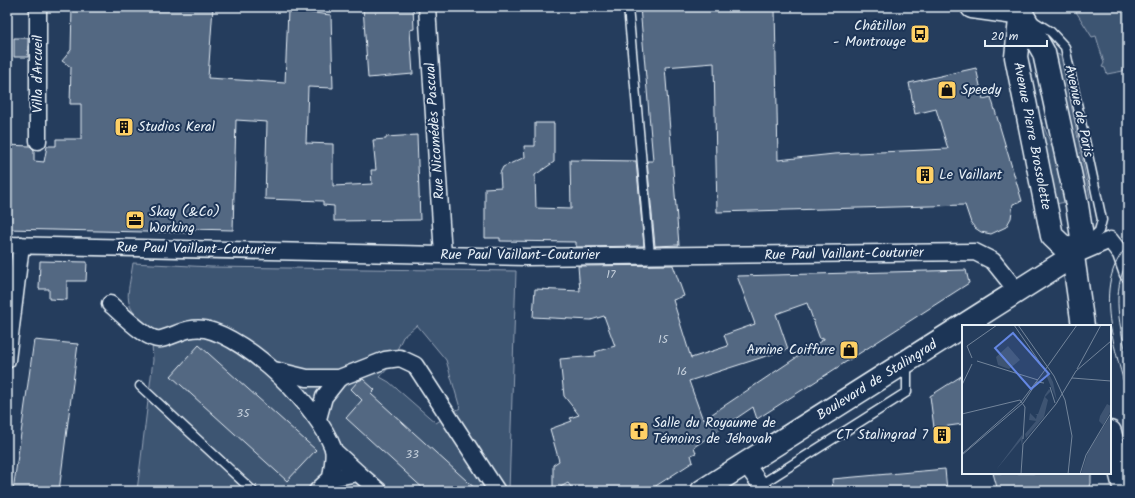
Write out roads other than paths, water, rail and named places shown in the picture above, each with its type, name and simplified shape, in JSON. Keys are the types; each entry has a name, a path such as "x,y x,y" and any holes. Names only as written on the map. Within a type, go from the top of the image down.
{"main road":[{"path":"972,7 1021,11"},
{"name":"Avenue Pierre Brossolette","path":"1021,11 1016,57 1052,236 1073,256"},
{"name":"Avenue de Paris","path":"1021,11 1044,52 1063,136 1082,237 1073,256"},
{"path":"1073,256 1083,325"},
{"name":"Boulevard de Stalingrad","path":"964,325 1073,256"},
{"name":"Boulevard de Stalingrad","path":"702,491 962,326"},
{"path":"1111,436 1125,491"}],"street":[{"name":"Villa d'Arcueil","path":"38,7 38,141"},
{"name":"Rue Nicomédès Pascual","path":"427,7 443,255"},
{"path":"1073,256 1110,240 1121,254 1128,274"},
{"name":"Rue Paul Vaillant-Couturier","path":"14,245 526,257 975,252 993,260 1017,291"},
{"path":"7,360 14,245"},
{"path":"110,304 146,335 160,339 185,329 205,329 232,341 274,370 318,419 334,450 379,491"},
{"path":"274,370 307,378 339,378 385,360 400,358 415,365 497,491"},
{"path":"318,419 324,397 339,378"},
{"path":"331,478 334,450"},
{"path":"745,463 763,488"},
{"path":"317,491 331,478 358,473"}],"lane":[{"path":"628,7 650,256"},
{"path":"763,488 907,392 907,361"},
{"path":"140,386 253,491"}],"tram line":[{"path":"1111,325 1108,299 1110,279 1117,262 1128,246"},
{"path":"1128,261 1119,285 1118,297 1120,323 1128,360"},
{"path":"1111,326 1113,340 1128,398"}],"place":[{"name":"Châtillon - Montrouge","path":"920,34"},
{"name":"Speedy","path":"947,90"},
{"name":"Studios Keral","path":"124,127"},
{"name":"Le Vaillant","path":"925,175"},
{"name":"Skay (&Co) Working","path":"135,220"},
{"name":"Amine Coiffure","path":"849,350"},
{"name":"Salle du Royaume de Témoins de Jéhovah","path":"639,431"},
{"name":"CT Stalingrad 7","path":"942,435"}]}
